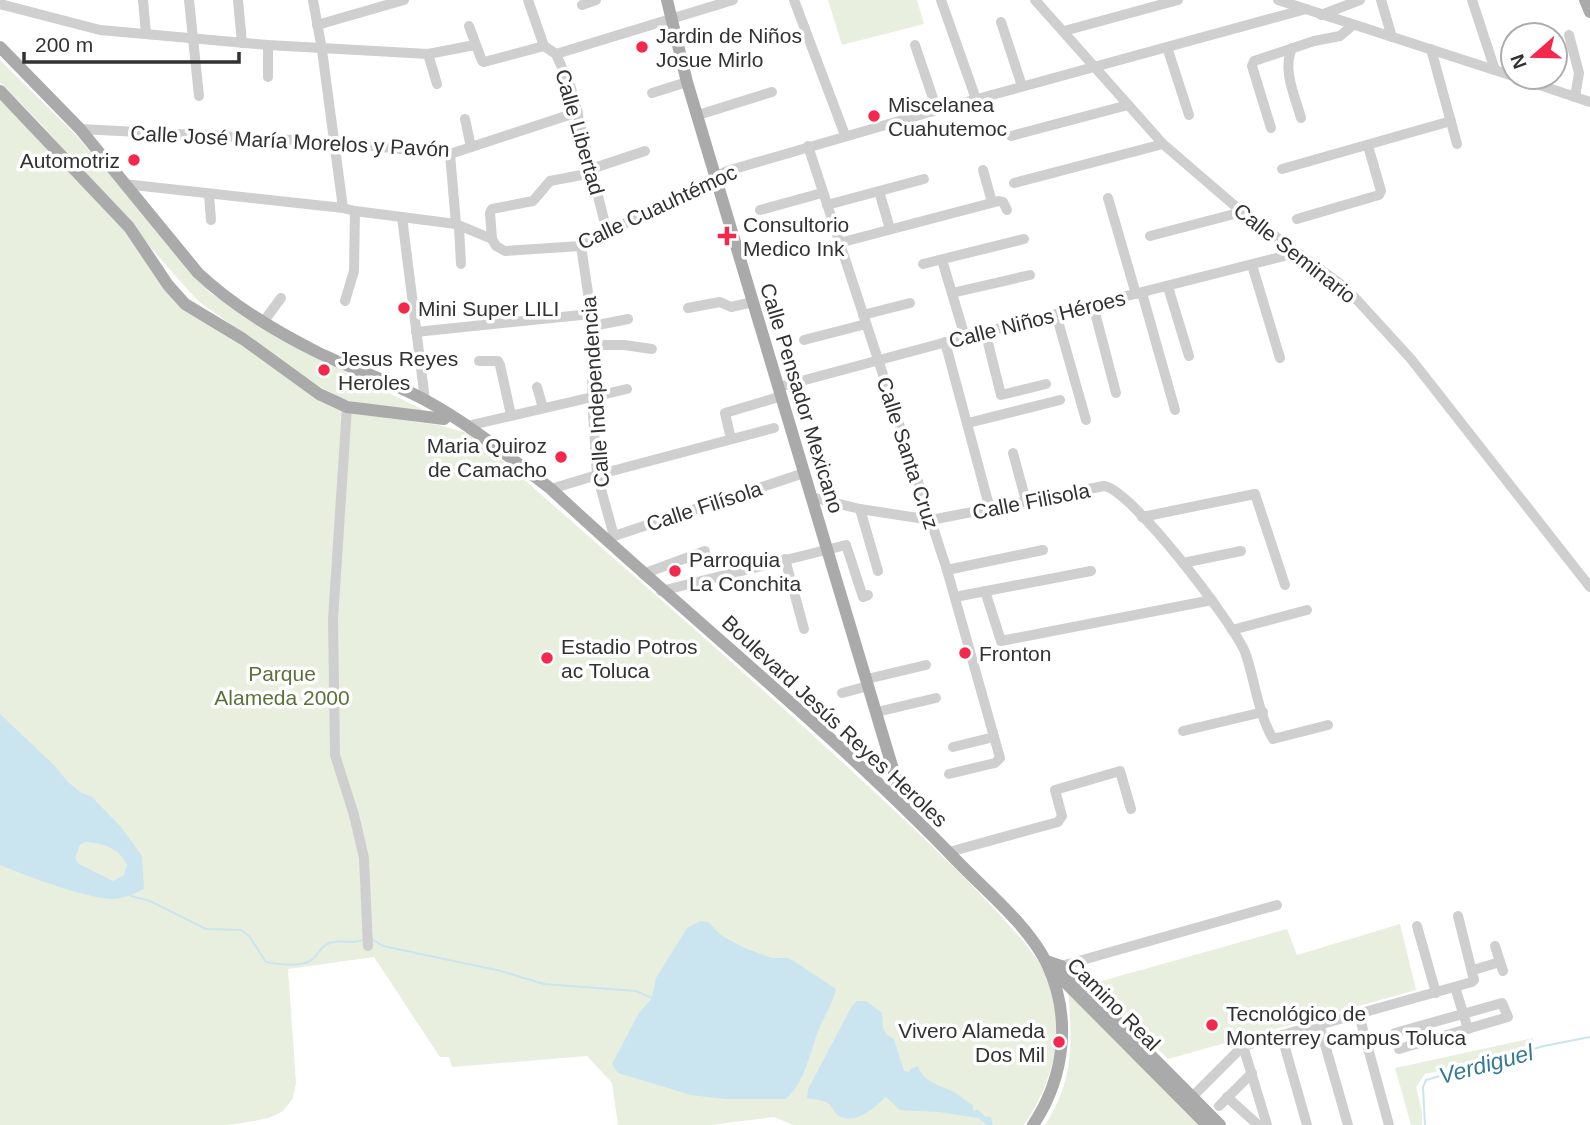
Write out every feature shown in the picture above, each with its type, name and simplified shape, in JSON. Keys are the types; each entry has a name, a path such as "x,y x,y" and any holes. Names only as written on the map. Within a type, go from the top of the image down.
{"main road":[{"name":"Calle Pensador Mexicano","path":"667,0 687,82 904,806"},
{"path":"1585,0 1590,12"},
{"name":"Boulevard Jesús Reyes Heroles","path":"0,47 80,129 198,273 230,300 317,352 425,400 467,426 551,489 609,538 643,574 904,806 949,852 1028,935 1046,961 1059,1000 1061,1044 1054,1087 1033,1125"},
{"path":"0,91 129,227 180,299 259,350 319,394 347,407 444,419 448,415"},
{"name":"Camino Real","path":"1046,961 1058,969 1188,1101 1206,1125"},
{"name":"Camino Real","path":"1188,1101 1220,1125"}],"street":[{"path":"143,0 146,34"},
{"path":"189,0 199,96"},
{"path":"237,0 242,43"},
{"path":"313,0 343,208"},
{"path":"317,25 404,0"},
{"name":"Calle Libertad","path":"528,0 544,46 556,54 578,112 607,232"},
{"path":"582,5 596,0"},
{"path":"556,54 733,0"},
{"path":"794,0 845,135"},
{"path":"941,0 976,99"},
{"name":"Calle Seminario","path":"1035,0 1163,144 1242,212 1339,283 1411,359 1590,587"},
{"path":"1064,32 1178,0"},
{"path":"1278,0 1499,71"},
{"path":"1321,15 1360,0"},
{"path":"1381,0 1392,37"},
{"path":"1472,0 1495,70"},
{"path":"0,4 83,27 193,39 322,50 428,54 475,45"},
{"name":"Calle Cuauhtémoc","path":"124,184 343,208 457,226 492,239 497,248 505,251 581,246 715,177 808,146 1306,9"},
{"path":"1001,22 1023,86"},
{"path":"1271,128 1252,63 1292,48 1340,36 1353,25"},
{"path":"469,26 484,62 544,46"},
{"path":"1569,35 1579,73 1575,97"},
{"path":"268,45 268,77"},
{"path":"915,46 937,110"},
{"path":"1167,47 1189,115"},
{"path":"1292,48 1287,67 1301,118"},
{"path":"1431,49 1457,145"},
{"path":"428,54 437,84"},
{"path":"652,93 687,82"},
{"path":"1558,91 1590,102"},
{"path":"698,115 772,92"},
{"path":"1011,136 1128,105"},
{"name":"Calle José María Morelos y Pavón","path":"80,129 334,142 450,153 578,112"},
{"path":"465,119 471,147"},
{"path":"1282,169 1451,121"},
{"path":"1014,183 1163,144"},
{"name":"Calle Santa Cruz","path":"808,146 947,570 994,737 999,762 949,774"},
{"path":"1297,219 1379,195 1381,191 1368,146"},
{"path":"492,239 492,209 533,201 550,181 591,171 645,151"},
{"path":"450,153 461,264"},
{"path":"983,170 992,202"},
{"path":"827,205 924,179"},
{"path":"880,191 890,229"},
{"path":"760,210 822,192"},
{"path":"209,195 211,220"},
{"path":"1108,198 1175,410"},
{"path":"839,243 992,202 1002,201 1007,210"},
{"path":"345,301 354,271 355,211"},
{"path":"1150,236 1242,212"},
{"path":"402,217 425,400"},
{"path":"923,264 1024,239"},
{"name":"Calle Independencia","path":"581,246 593,326 592,397 597,475 609,538"},
{"name":"Calle Niños Héroes","path":"731,439 726,413 780,392 985,331 1296,253"},
{"path":"943,260 965,337"},
{"path":"1252,265 1280,358"},
{"path":"952,293 1030,275"},
{"path":"1168,286 1189,356"},
{"path":"264,321 281,298"},
{"path":"688,308 720,302 731,307 753,302"},
{"path":"804,341 910,303"},
{"path":"1093,305 1116,393"},
{"path":"416,332 591,314"},
{"path":"1056,314 1086,420"},
{"path":"593,326 628,319"},
{"path":"985,331 1001,395 1046,384"},
{"path":"945,342 990,509"},
{"path":"591,345 624,345 652,349"},
{"path":"479,360 498,361 511,415"},
{"path":"537,387 543,408"},
{"path":"467,426 626,389"},
{"path":"968,423 1060,400"},
{"path":"347,407 333,619 335,755 365,858 368,946"},
{"path":"551,489 774,428"},
{"path":"1013,453 1026,502"},
{"name":"Calle Filísola","path":"609,538 804,473"},
{"name":"Calle Filisola","path":"811,497 860,509 931,520 1108,486 1119,493 1183,563 1232,630 1244,651 1273,739 1328,725"},
{"path":"1142,517 1255,494 1285,585"},
{"path":"860,509 878,571"},
{"path":"662,591 846,545 865,596"},
{"path":"947,570 1043,550"},
{"path":"643,574 705,551"},
{"path":"1183,563 1241,551"},
{"path":"785,559 804,629"},
{"path":"955,597 1091,571"},
{"path":"985,592 1001,641 1212,600"},
{"path":"1232,630 1307,610"},
{"path":"842,693 867,682 926,665"},
{"path":"877,712 936,698"},
{"path":"1183,731 1263,712"},
{"path":"953,747 994,737"},
{"path":"949,852 1060,821 1062,816 1055,790 1120,771 1131,809"},
{"path":"1058,969 1277,905"},
{"path":"1188,1101 1243,1046 1320,1027 1474,980 1458,916"},
{"path":"1418,926 1436,993"},
{"path":"1472,970 1502,967 1495,946"},
{"path":"1455,987 1468,1029"},
{"path":"1502,1003 1504,1005 1507,1017 1468,1029 1404,1048 1399,1032 1463,1013 1502,1003"},
{"path":"1359,1015 1389,1125"},
{"path":"1320,1027 1348,1125"},
{"path":"1282,1037 1307,1125"},
{"path":"1243,1046 1267,1125"},
{"path":"1219,1106 1252,1073"},
{"path":"1227,1097 1258,1125"}],"green space":[{"path":"828,0 917,0 924,24 842,45"},
{"path":"0,60 76,135 210,293 348,373 430,413 383,408 342,399 306,379 197,300 40,123 0,82"},
{"name":"Parque Alameda 2000","path":"0,99 120,224 177,302 356,414 439,425 474,435 806,729 963,876 1030,950 1048,980 1054,999 1054,1055 1043,1092 1024,1125 793,1125 774,1117 711,1125 618,1125 612,1083 587,1056 452,1067 449,1057 440,1057 374,957 288,969 296,1083 293,1098 283,1111 269,1118 226,1125 0,1125"},
{"name":"Tecnológico de Monterrey campus Toluca","path":"1400,924 1416,990 1168,1059 1091,984 1287,929 1297,955"},
{"path":"1068,988 1202,1125 1045,1125 1055,1108 1067,1075 1070,1042"},
{"path":"1533,1038 1534,1043 1472,1064 1425,1074 1416,1087 1422,1111 1422,1125 1411,1125 1395,1068"}],"water":[{"path":"0,714 54,765 67,781 80,792 92,797 121,827 142,856 144,889 120,898 102,898 56,886 0,865","holes":["85,842 104,845 120,854 127,865 124,875 113,881 79,864 75,858 80,845"]},
{"path":"700,921 708,922 722,936 747,949 772,958 789,958 836,989 801,1079 786,1099 725,1099 691,1095 618,1073 612,1064 639,1013 652,998 656,978 687,928"},
{"path":"857,1001 866,1001 882,1013 883,1027 886,1034 894,1039 904,1071 909,1072 918,1066 928,1080 954,1092 973,1105 973,1111 978,1110 991,1117 993,1125 987,1125 978,1118 900,1110 886,1097 864,1114 845,1118 837,1115 827,1102 807,1098 808,1089"}],"waterway":[{"path":"131,896 150,901 206,929 241,930 249,936 266,962 305,963 313,959 326,944 363,940"},
{"path":"372,939 383,946 501,971 544,984 636,991 652,998"},
{"name":"Verdiguel","path":"1425,1125 1423,1087 1426,1080 1544,1046 1590,1037"}],"place":[{"name":"Jardin de Niños Josue Mirlo","path":"642,47"},
{"name":"Miscelanea Cuahutemoc","path":"874,116"},
{"name":"Automotriz","path":"134,160"},
{"name":"Consultorio Medico Ink","path":"727,236"},
{"name":"Mini Super LILI","path":"404,308"},
{"name":"Jesus Reyes Heroles","path":"324,370"},
{"name":"Maria Quiroz de Camacho","path":"561,457"},
{"name":"Parroquia La Conchita","path":"675,571"},
{"name":"Fronton","path":"965,653"},
{"name":"Estadio Potros ac Toluca","path":"547,658"},
{"name":"Tecnológico de Monterrey campus Toluca","path":"1212,1025"},
{"name":"Vivero Alameda Dos Mil","path":"1059,1042"}]}
